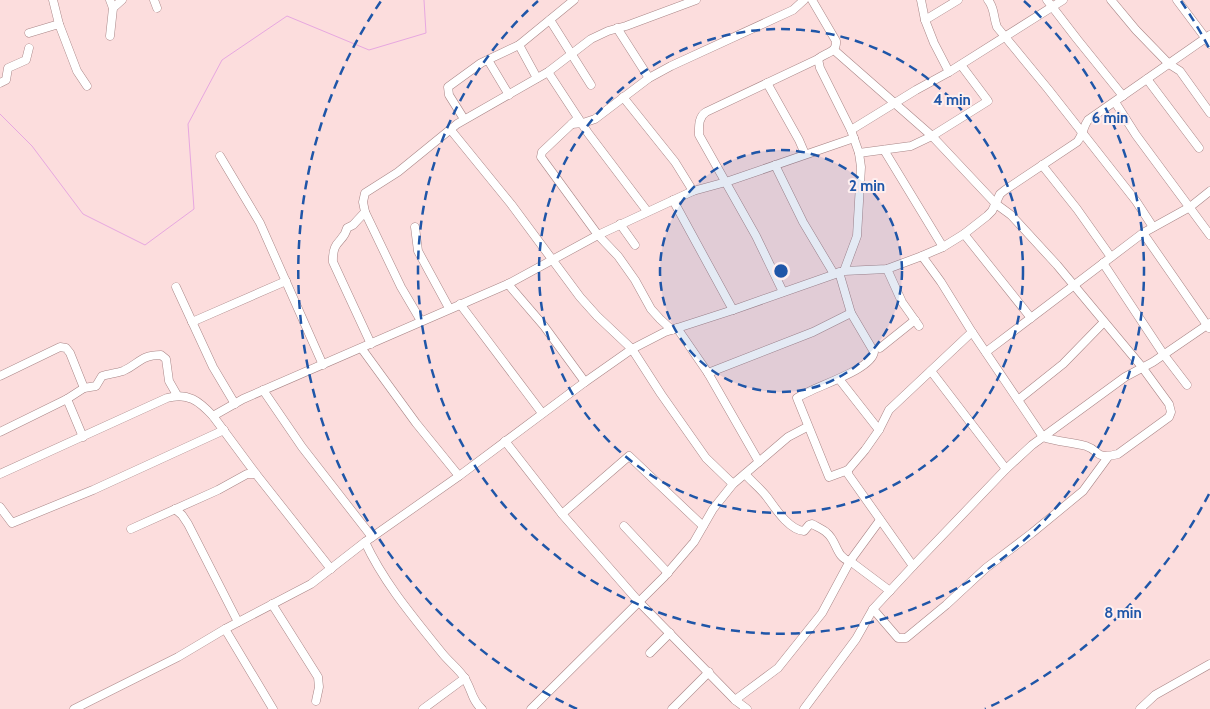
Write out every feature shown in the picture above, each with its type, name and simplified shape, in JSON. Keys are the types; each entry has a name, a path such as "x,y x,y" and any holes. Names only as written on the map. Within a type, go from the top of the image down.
{"street":[{"path":"53,0 59,24 77,71 87,86"},
{"path":"110,36 111,4 122,0"},
{"path":"464,119 449,95 448,87 468,71 519,45 574,0"},
{"path":"421,321 401,287 365,212 363,202 365,193 398,172 464,119 548,72 591,40 617,28 696,0"},
{"path":"588,133 595,119 649,78 671,66 794,10 804,0"},
{"path":"783,292 756,236 699,135 702,115 834,50 836,41 812,0"},
{"path":"921,0 925,20 934,44 950,72"},
{"path":"925,20 958,0"},
{"path":"988,0 993,7 993,17 997,26 1136,201 1153,227"},
{"path":"214,416 263,390 508,284 598,235 647,211 693,191 726,182 805,154 853,134 894,104 950,72 1005,36 1050,3 1063,0"},
{"path":"1111,0 1136,30 1169,64 1180,71 1210,113"},
{"path":"74,709 178,657 225,629 311,584 368,539 632,349 674,329 839,272 887,269 922,256 964,234 992,211 1004,190 1077,142 1088,120 1208,39 1178,0"},
{"path":"1050,3 1123,96"},
{"path":"550,20 591,86"},
{"path":"29,33 59,24"},
{"path":"617,28 649,78"},
{"path":"519,45 537,78"},
{"path":"0,83 6,80 8,68 26,60 29,48"},
{"path":"834,50 932,136 996,204 1011,215 1057,265 1142,367 1169,404 1172,412 1169,417 1118,454 1108,456 1100,456 1086,446 1056,442 1043,437 922,256"},
{"path":"818,59 820,68 853,134 861,166 857,236 839,272"},
{"path":"488,60 509,95"},
{"path":"859,154 911,146 932,136 988,101 961,64"},
{"path":"548,72 588,133 647,211"},
{"path":"1147,79 1199,148"},
{"path":"767,82 805,154"},
{"path":"623,97 675,162 693,191"},
{"path":"1115,102 1136,135 1210,235"},
{"path":"595,119 572,124 542,152 541,157 598,235 618,256 635,280 651,309 674,329 708,373 759,462"},
{"path":"450,129 597,316 632,349 706,458 733,484"},
{"path":"884,150 942,246"},
{"path":"220,156 260,223 323,365"},
{"path":"775,164 803,222 839,272 851,313 874,352 874,356 861,367 797,398 827,476 830,477 848,470 879,430 889,410 972,332"},
{"path":"1042,165 1077,209 1111,257"},
{"path":"986,352 1143,234 1190,206 1210,191"},
{"path":"673,200 733,310"},
{"path":"365,212 353,225 347,228 346,233 334,247 333,262 371,344"},
{"path":"620,224 635,245"},
{"path":"415,227 418,251 449,308"},
{"path":"964,234 1031,318"},
{"path":"804,709 856,639 873,610 1006,469 1043,437 1125,377 1209,325 1143,234"},
{"path":"1103,263 1187,385"},
{"path":"880,348 917,323 902,302 887,269"},
{"path":"192,322 286,281"},
{"path":"508,284 544,326 585,382"},
{"path":"176,287 213,367 235,404"},
{"path":"460,304 542,413"},
{"path":"708,373 813,332 851,313"},
{"path":"1018,400 1063,364 1104,322"},
{"path":"0,376 60,347 66,348 70,353 84,388"},
{"path":"362,348 416,423 458,476"},
{"path":"0,432 84,388 96,386 102,376 124,370 141,358 150,355 161,354 166,359 170,381 177,395"},
{"path":"931,371 1006,469"},
{"path":"839,379 879,430"},
{"path":"263,390 368,539 373,558 396,594 445,658 465,678 475,703 482,709"},
{"path":"0,474 167,398 177,395 193,399 214,416 252,472 331,569"},
{"path":"66,399 83,437"},
{"path":"531,709 668,572 694,542 713,509 733,484 788,437 808,427"},
{"path":"0,507 12,522 93,490 224,430"},
{"path":"505,441 562,514 639,602 735,700 747,709"},
{"path":"562,514 629,456 703,526"},
{"path":"873,610 898,638 906,638 946,605 986,568 1083,491 1108,456"},
{"path":"848,470 848,474 913,566"},
{"path":"131,529 218,490 252,472"},
{"path":"745,474 787,521 800,531 804,531 812,524 826,532 845,560 890,591"},
{"path":"175,509 188,524 238,622"},
{"path":"735,700 778,668 822,612 850,562 880,520"},
{"path":"624,526 668,572"},
{"path":"272,604 318,676 319,687 316,701"},
{"path":"225,629 273,709"},
{"path":"650,653 670,632"},
{"path":"1140,709 1155,695 1210,664"},
{"path":"672,709 709,672"},
{"path":"423,709 465,678"}],"waterway":[{"path":"0,114 32,146 83,214 145,245 194,209 188,124 222,60 287,16 369,50 426,33 424,0"}]}
